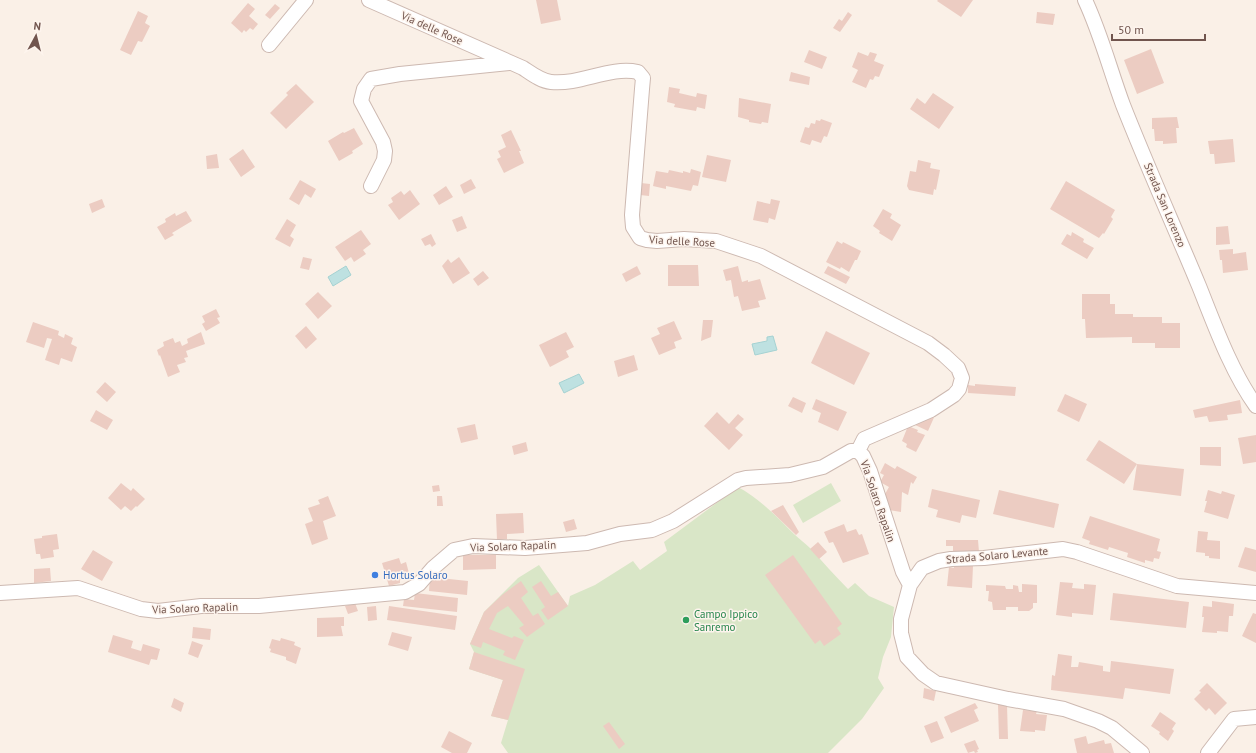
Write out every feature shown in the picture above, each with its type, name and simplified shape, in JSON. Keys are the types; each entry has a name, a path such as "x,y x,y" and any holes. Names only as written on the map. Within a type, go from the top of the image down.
{"street":[{"path":"269,45 306,0"},
{"name":"Via delle Rose","path":"369,0 436,31 523,68 539,78 551,82 573,81 627,70 638,72 643,78 632,215 633,227 640,238 657,241 684,239 716,241 761,256 928,344 944,355 958,368 962,378 959,389 954,394 931,410 864,439 858,451"},
{"name":"Strada San Lorenzo","path":"1085,0 1104,46 1123,104 1223,345 1248,395 1256,406"},
{"path":"371,186 384,160 385,150 384,142 361,101 364,89 371,79 400,74 511,63"},
{"name":"Via Solaro Rapalin","path":"0,593 78,588 141,609 158,611 201,606 259,606 405,592 418,584 433,568 454,550 473,546 525,548 587,543 620,534 652,530 673,521 738,480 746,478 790,475 823,466 851,451 858,451 863,456 867,464 903,572 910,585"},
{"name":"Strada Solaro Levante","path":"1142,753 1112,728 1098,721 1064,709 1008,699 936,683 922,674 907,658 901,633 901,619 910,585 922,568 939,561 951,559 984,558 1063,550 1077,552 1177,586 1256,593"},
{"path":"1208,753 1234,719 1256,716"}],"green space":[{"path":"831,483 841,501 803,523 793,505"},
{"name":"Campo Ippico Sanremo","path":"738,487 754,497 775,515 810,548 848,589 855,583 869,596 894,607 891,637 883,657 878,678 884,688 862,719 828,753 508,753 501,743 508,720 491,716 503,680 469,669 474,652 470,644 484,612 518,578 539,565 568,606 570,596 595,585 633,561 640,570 667,551 664,542"}],"water":[{"path":"346,266 351,275 333,286 328,277"},
{"path":"773,336 777,350 755,355 752,344 767,341 767,337"},
{"path":"579,374 584,383 564,393 559,383"}],"building":[{"path":"536,0 557,0 561,20 541,24"},
{"path":"973,0 961,17 937,1"},
{"path":"248,3 255,9 249,16 258,24 253,30 250,28 246,32 244,30 242,33 231,23"},
{"path":"275,4 280,8 270,19 265,15"},
{"path":"138,11 148,16 145,23 150,26 142,42 138,41 131,55 120,50"},
{"path":"848,12 852,15 840,32 833,28 839,19 842,21"},
{"path":"1037,12 1055,14 1053,25 1036,23"},
{"path":"1151,49 1164,83 1137,94 1124,60"},
{"path":"809,50 827,57 822,69 804,62"},
{"path":"858,52 868,56 870,52 877,54 874,61 884,65 879,77 875,76 873,80 870,79 866,88 852,82 858,70 852,67"},
{"path":"791,72 810,77 809,85 789,81"},
{"path":"296,84 314,102 286,129 270,113 288,95 286,93"},
{"path":"669,87 680,89 679,93 696,97 697,93 707,95 705,109 697,107 696,111 674,107 675,104 667,102"},
{"path":"933,93 954,107 939,129 910,109 917,98 925,104"},
{"path":"739,98 771,104 768,123 762,122 761,124 749,122 749,120 738,117"},
{"path":"1177,117 1179,128 1176,128 1177,143 1163,144 1163,141 1155,141 1154,129 1152,129 1152,118"},
{"path":"821,119 832,123 827,137 824,136 821,143 812,140 810,145 800,142 805,127 809,128 811,123 815,124 816,120 820,121"},
{"path":"354,128 363,144 352,151 353,153 339,161 328,141 343,132 344,133"},
{"path":"511,130 521,151 519,151 524,163 504,173 497,159 501,157 498,151 506,147 501,135"},
{"path":"1233,139 1235,162 1215,164 1214,154 1210,154 1208,141"},
{"path":"243,149 255,167 241,177 229,159"},
{"path":"217,154 219,168 207,169 206,156"},
{"path":"707,155 731,160 726,182 702,177"},
{"path":"918,160 931,163 930,168 940,170 936,190 934,189 933,195 909,190 907,186 910,171 916,172"},
{"path":"691,169 701,172 698,186 693,185 691,191 666,186 666,189 653,186 656,171 668,173 669,170 690,173"},
{"path":"471,179 476,188 464,194 460,185"},
{"path":"300,180 316,189 311,198 305,194 299,205 289,199"},
{"path":"1066,181 1115,210 1111,217 1113,219 1104,234 1103,233 1099,238 1050,209"},
{"path":"641,183 650,184 649,196 640,195"},
{"path":"446,186 453,197 439,205 433,195"},
{"path":"410,190 420,204 399,220 388,205 393,202 391,198 401,191 404,195"},
{"path":"102,199 105,207 92,213 89,204"},
{"path":"771,199 780,201 775,220 769,218 768,223 753,220 757,201 770,204"},
{"path":"883,209 892,214 890,218 901,225 892,241 879,233 880,231 873,226"},
{"path":"186,211 192,221 172,233 174,235 165,240 157,227 166,222 165,219 175,213 176,216"},
{"path":"462,216 467,228 457,232 452,220"},
{"path":"287,219 296,225 290,236 294,239 290,247 275,239"},
{"path":"1228,226 1230,244 1216,245 1216,227"},
{"path":"361,230 371,244 363,250 366,254 354,262 351,257 345,261 335,247"},
{"path":"1072,232 1084,239 1083,242 1094,248 1087,259 1061,244 1067,234 1071,236"},
{"path":"431,234 436,244 432,247 430,244 425,246 421,239"},
{"path":"837,241 842,244 843,242 861,251 849,272 841,267 840,269 826,262"},
{"path":"1233,249 1233,254 1246,252 1248,270 1223,273 1222,260 1220,260 1219,250"},
{"path":"303,257 312,259 309,270 300,268"},
{"path":"459,257 470,273 453,284 442,266 448,259 451,263"},
{"path":"668,265 698,265 699,286 668,286"},
{"path":"637,266 641,274 626,282 622,274"},
{"path":"738,266 742,282 760,279 766,299 758,301 760,307 742,311 738,296 734,297 731,280 726,281 723,270"},
{"path":"828,266 850,277 846,284 824,273"},
{"path":"483,271 489,278 478,286 473,279"},
{"path":"318,292 332,306 318,319 305,304"},
{"path":"1082,294 1110,294 1110,304 1115,304 1115,314 1133,314 1133,317 1162,317 1162,323 1180,323 1180,348 1155,348 1155,343 1132,343 1132,337 1086,338 1085,319 1082,319"},
{"path":"216,309 220,317 217,318 220,323 206,331 202,324 205,322 202,316"},
{"path":"703,320 713,320 711,337 701,341"},
{"path":"674,321 682,339 674,342 676,348 659,355 651,338 660,334 657,328"},
{"path":"33,322 59,331 58,335 64,338 65,334 73,338 71,344 77,347 72,362 61,358 59,365 45,360 52,339 47,338 44,348 26,342"},
{"path":"306,326 317,339 306,349 295,336"},
{"path":"826,331 870,353 854,385 811,363"},
{"path":"201,332 205,344 186,351 188,357 184,358 186,362 177,365 180,372 168,377 157,350 164,346 163,342 173,338 175,343 180,341 182,346 188,343 187,339"},
{"path":"566,332 574,347 566,351 569,357 550,367 539,345"},
{"path":"634,355 638,370 618,377 614,361"},
{"path":"105,382 116,392 107,402 96,392"},
{"path":"975,384 1016,387 1015,396 968,393 968,385 975,386"},
{"path":"1065,394 1087,404 1079,422 1057,411"},
{"path":"793,397 806,403 802,413 788,406"},
{"path":"816,399 847,412 838,431 818,422 821,413 812,409"},
{"path":"1240,400 1242,413 1227,415 1228,420 1209,422 1207,416 1195,418 1193,410"},
{"path":"96,410 113,420 107,430 90,421"},
{"path":"717,412 729,424 738,414 744,419 735,428 743,435 729,450 704,426"},
{"path":"936,413 928,431 913,424"},
{"path":"475,424 478,439 461,443 457,428"},
{"path":"908,426 925,435 916,452 906,447 907,444 902,441"},
{"path":"1256,435 1256,462 1243,464 1238,438"},
{"path":"1099,440 1137,464 1124,484 1086,460"},
{"path":"526,442 528,451 514,455 512,446"},
{"path":"1200,447 1221,447 1221,466 1200,465"},
{"path":"885,463 895,469 897,466 917,477 913,484 911,482 908,495 902,492 901,512 889,510 885,494 889,487 880,482 884,475 880,473"},
{"path":"1137,464 1184,469 1181,496 1133,490"},
{"path":"121,483 131,491 133,488 145,499 131,511 125,506 121,510 108,498"},
{"path":"439,485 440,491 433,492 432,486"},
{"path":"932,489 980,500 976,518 962,515 960,523 936,517 938,510 928,507"},
{"path":"999,490 1059,504 1054,528 993,514"},
{"path":"1208,490 1221,494 1222,491 1235,495 1228,519 1204,512"},
{"path":"328,496 336,516 323,521 328,539 312,545 305,524 313,521 308,508 320,504 318,500"},
{"path":"437,496 442,496 443,506 437,506"},
{"path":"783,505 799,532 796,535 771,511"},
{"path":"523,513 524,533 507,534 507,539 497,540 496,514"},
{"path":"1090,516 1160,539 1157,551 1161,552 1159,559 1154,558 1153,562 1145,560 1145,563 1127,557 1128,553 1109,547 1108,550 1089,544 1090,541 1082,538"},
{"path":"574,519 577,529 566,532 563,522"},
{"path":"844,524 847,532 856,529 859,535 862,534 869,554 843,563 833,542 829,543 824,532"},
{"path":"1198,531 1208,532 1207,540 1220,541 1220,559 1209,558 1209,556 1205,556 1205,553 1196,552"},
{"path":"57,534 59,549 53,550 54,557 41,559 40,554 36,554 34,539 42,538 42,536"},
{"path":"946,540 978,540 979,552 953,552 953,546 946,546"},
{"path":"818,542 827,552 819,559 810,549"},
{"path":"1245,547 1256,550 1256,572 1238,567"},
{"path":"93,550 113,562 102,581 81,569"},
{"path":"463,555 496,555 496,569 463,570"},
{"path":"793,555 842,624 837,628 841,634 824,646 820,640 815,644 765,575"},
{"path":"399,558 401,564 406,562 410,577 400,580 400,583 389,586 382,563"},
{"path":"954,565 973,566 972,588 947,586 949,567 954,568"},
{"path":"50,568 51,581 34,583 34,569"},
{"path":"430,577 468,581 467,595 429,591"},
{"path":"521,581 528,592 521,598 533,616 538,613 545,624 527,637 519,628 524,625 508,606 497,613 489,629 512,638 514,636 524,640 515,660 503,655 505,651 483,642 481,648 470,644 484,612 502,595"},
{"path":"541,581 551,596 558,592 568,606 548,620 541,610 545,607 532,587"},
{"path":"1060,582 1073,583 1072,588 1084,589 1084,584 1096,585 1093,615 1072,613 1072,617 1056,615"},
{"path":"1022,584 1037,585 1037,603 1033,603 1033,608 1029,611 1018,611 1018,607 1006,607 1006,610 993,610 992,602 988,601 989,591 986,591 986,585 1005,586 1006,589 1013,589 1013,585 1018,586 1019,592 1022,592"},
{"path":"415,593 458,598 457,612 403,606 404,599 414,600"},
{"path":"1113,593 1189,602 1186,628 1110,620"},
{"path":"1212,601 1234,604 1233,616 1229,616 1228,632 1202,632 1204,617 1202,617 1203,606 1212,607"},
{"path":"355,603 358,611 348,614 345,606"},
{"path":"376,606 377,620 368,621 367,607"},
{"path":"389,606 457,616 455,630 387,620"},
{"path":"1253,613 1256,614 1256,643 1242,636"},
{"path":"344,617 344,626 341,626 343,636 317,637 317,618"},
{"path":"193,627 211,629 210,640 192,638"},
{"path":"392,632 412,637 408,651 388,645"},
{"path":"113,635 133,641 131,648 141,651 143,644 160,649 157,660 151,659 149,665 108,652"},
{"path":"281,638 295,642 294,645 301,648 296,664 286,660 286,657 270,652 271,649 269,648 272,639 280,641"},
{"path":"192,641 203,645 198,658 188,654"},
{"path":"474,652 525,669 508,720 491,716 503,680 469,669"},
{"path":"1058,654 1072,656 1071,667 1078,667 1079,662 1103,666 1103,671 1110,672 1111,661 1174,669 1170,694 1125,688 1123,699 1051,690 1052,675 1055,676"},
{"path":"1207,683 1227,703 1215,715 1209,708 1206,711 1194,699"},
{"path":"924,688 936,691 934,701 923,698"},
{"path":"174,698 184,703 181,712 171,707"},
{"path":"975,703 978,708 974,710 979,721 951,733 944,717"},
{"path":"998,704 1007,705 1008,739 999,739"},
{"path":"1023,710 1037,711 1036,714 1047,715 1045,731 1020,731"},
{"path":"1160,712 1176,723 1172,729 1174,731 1168,741 1159,734 1160,732 1151,726"},
{"path":"937,721 944,738 931,743 924,726"},
{"path":"609,722 625,744 619,749 603,726"},
{"path":"449,731 472,743 467,753 452,753 441,747"},
{"path":"1086,736 1088,744 1104,740 1105,744 1111,743 1114,753 1077,753 1074,739"},
{"path":"975,740 979,749 977,750 978,752 975,753 974,751 968,753 964,744"}],"place":[{"name":"Hortus Solaro","path":"375,575"},
{"name":"Campo Ippico Sanremo","path":"686,620"}]}
